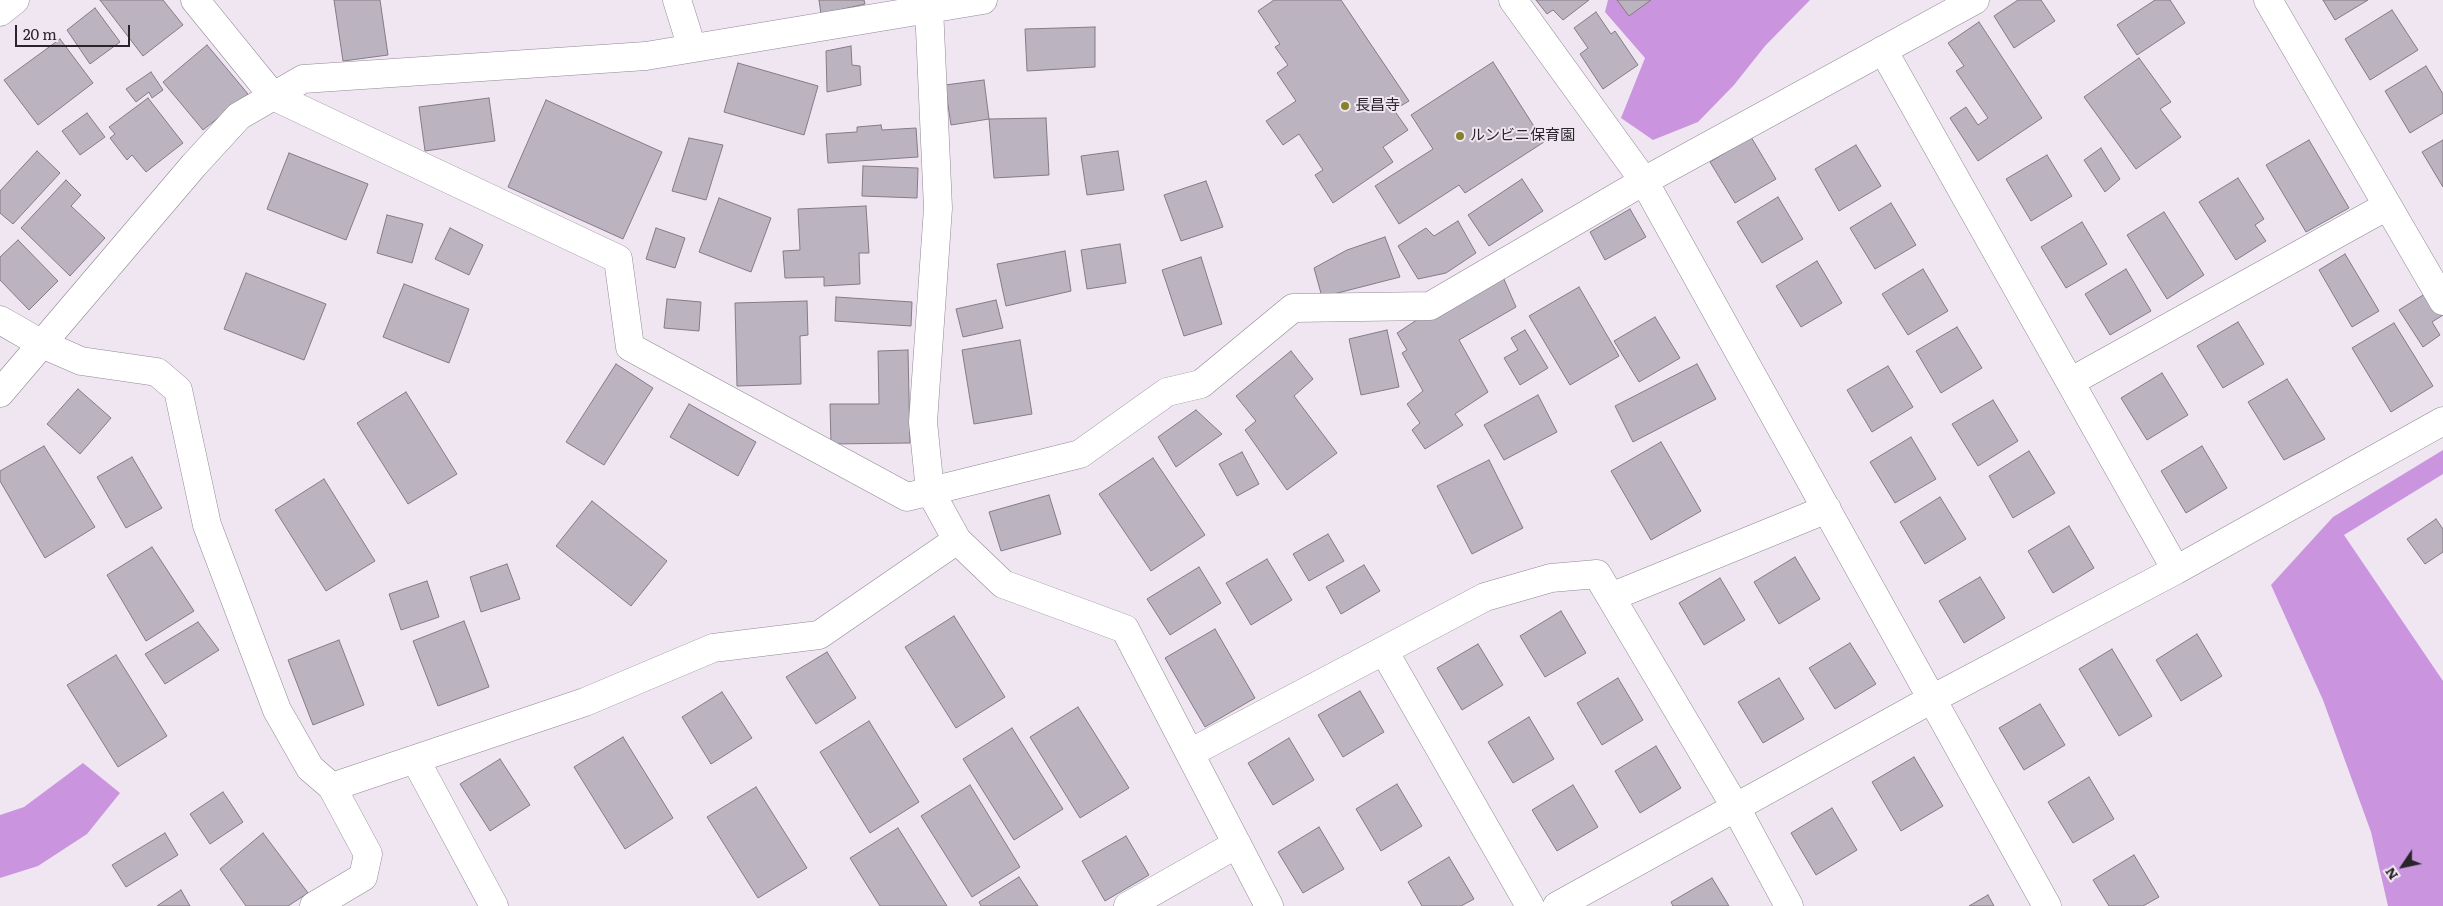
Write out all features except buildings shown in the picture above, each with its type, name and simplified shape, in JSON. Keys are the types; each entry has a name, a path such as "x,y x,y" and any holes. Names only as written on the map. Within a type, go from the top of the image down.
{"street":[{"path":"0,12 16,0"},
{"path":"195,0 274,96 618,259 630,347 907,497 1080,454 1167,392 1201,384 1293,308 1430,306 1644,181 1975,0"},
{"path":"677,0 692,48"},
{"path":"0,393 239,116 304,79 646,56 929,7 983,0"},
{"path":"1513,0 1644,181 2047,906"},
{"path":"2268,0 2443,301"},
{"path":"929,7 938,208 923,422 930,491 957,540 1003,584 1125,629 1269,906"},
{"path":"1883,50 2176,570"},
{"path":"2070,382 2387,206"},
{"path":"0,320 42,344 81,361 157,372 178,390 208,525 276,710 310,768 332,786 368,854 363,877 314,906"},
{"path":"1556,906 1932,699 2176,570 2443,421"},
{"path":"1611,597 1827,509"},
{"path":"332,786 585,702 713,648 819,635 957,540"},
{"path":"1190,753 1485,597 1552,578 1597,574 1736,808 1789,906"},
{"path":"1384,651 1530,906"},
{"path":"415,759 494,906"},
{"path":"1128,906 1237,844"}],"shaded area":[{"path":"1608,0 1810,0 1765,46 1734,85 1698,122 1653,140 1621,118 1645,58 1605,12"},
{"path":"2443,450 2443,474 2344,535 2443,681 2443,906 2388,906 2371,832 2323,700 2271,585 2333,517"},
{"path":"83,763 120,793 87,834 38,866 0,878 0,815 24,807"}],"place":[{"name":"長昌寺","path":"1345,106"},
{"name":"ルンビニ保育園","path":"1460,136"}]}
